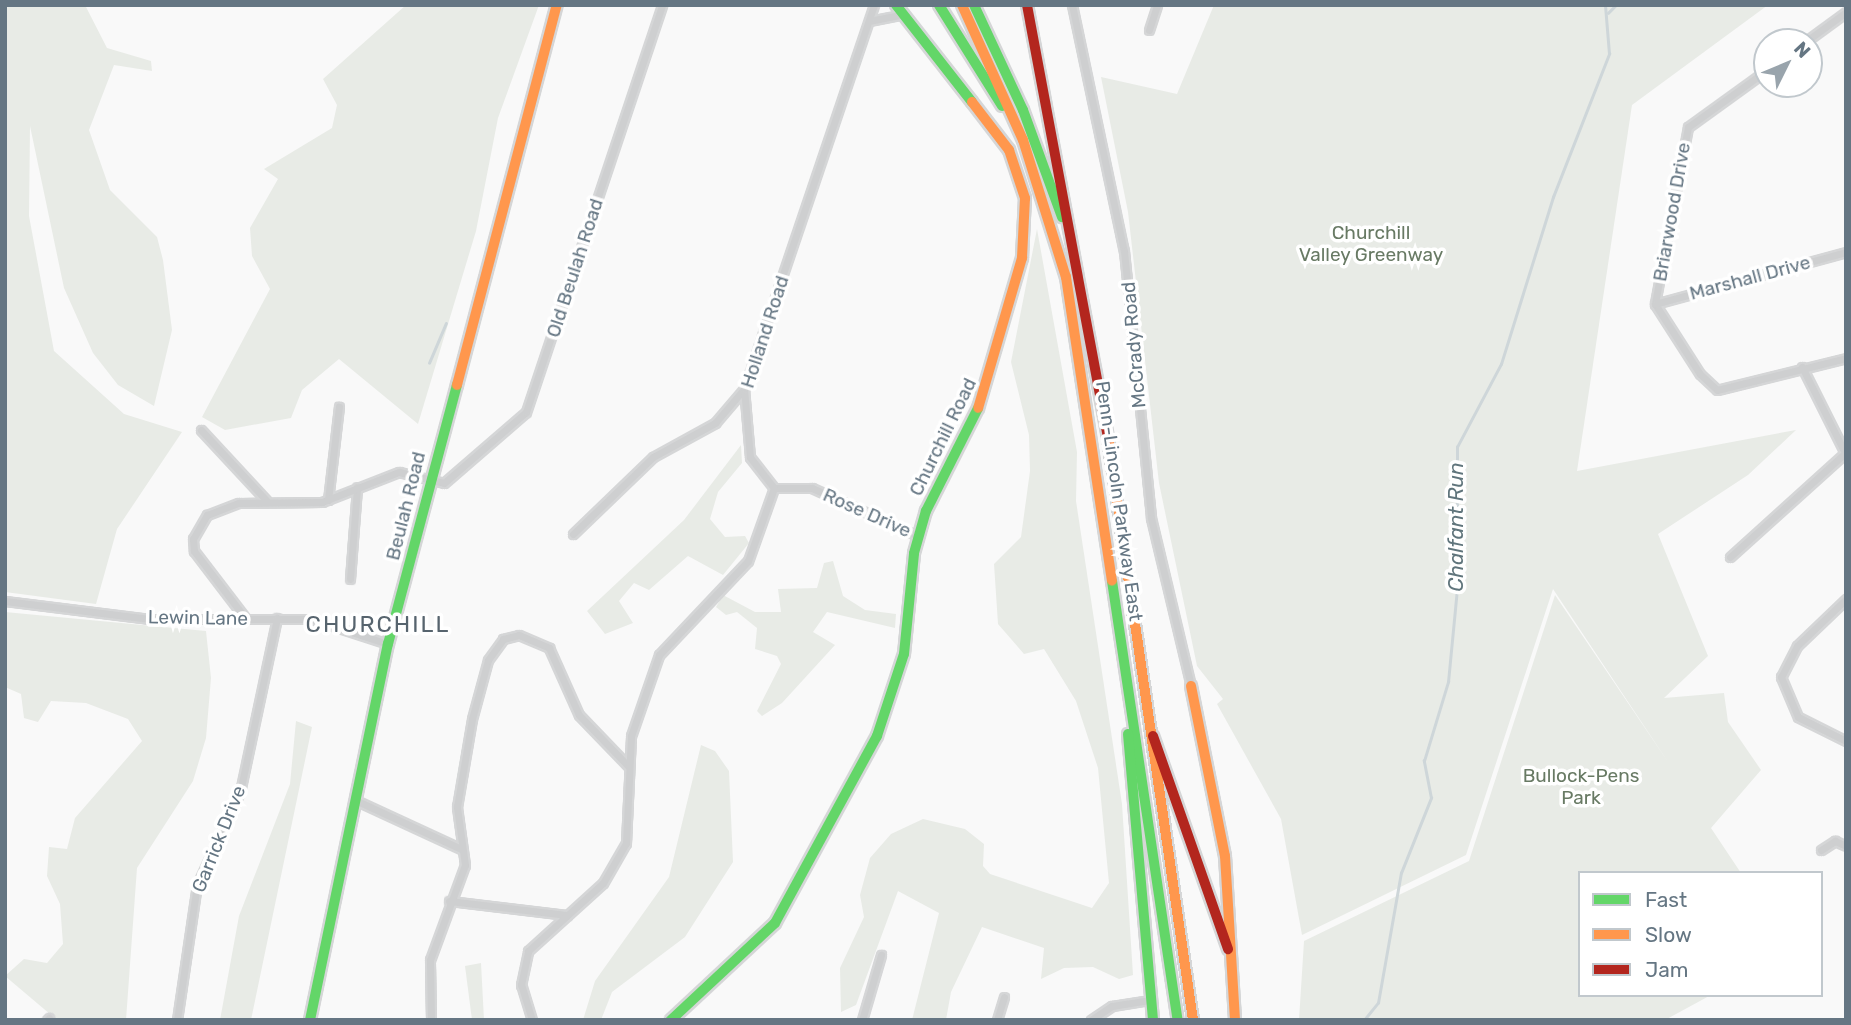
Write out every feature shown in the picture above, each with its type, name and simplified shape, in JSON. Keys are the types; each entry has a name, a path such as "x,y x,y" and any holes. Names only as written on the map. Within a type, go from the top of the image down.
{"main road":[{"name":"Beulah Road","path":"310,1020 388,644 557,5"},
{"name":"Churchill Road","path":"671,1020 775,923 877,736 904,654 918,536 995,369 1022,258 1025,208 1005,143 896,5"},
{"path":"939,5 1023,140"},
{"name":"Penn-Lincoln Parkway East","path":"962,5 1023,140 1054,232 1077,335 1178,1020"},
{"path":"974,5 1030,127 1080,274"},
{"name":"Penn-Lincoln Parkway East","path":"1027,5 1080,274 1193,1020"},
{"path":"1125,664 1153,1020"},
{"path":"1191,686 1225,856 1236,998 1235,1020"},
{"path":"1149,729 1218,906 1236,998"}],"street":[{"name":"Old Beulah Road","path":"429,484 455,477 530,405 662,5"},
{"name":"Holland Road","path":"774,488 750,457 744,389 874,5"},
{"name":"McCrady Road","path":"1072,5 1124,251 1151,518 1191,686"},
{"path":"1149,30 1157,5"},
{"path":"1823,29 1846,12"},
{"path":"869,21 904,14"},
{"name":"Briarwood Drive","path":"1753,79 1688,127 1655,304 1700,374 1717,390 1802,368"},
{"name":"Marshall Drive","path":"1655,304 1846,252"},
{"path":"1730,557 1845,454 1802,368 1846,358"},
{"path":"573,534 653,457 715,423 744,389"},
{"path":"328,500 339,407"},
{"path":"201,430 266,500"},
{"path":"246,619 227,587 198,561 192,539 207,515 220,508 266,500 328,500 399,472 429,484"},
{"path":"350,579 356,487"},
{"path":"532,1020 521,967 538,937 568,915 603,883 626,843 629,767 634,724 659,655 748,561 774,488"},
{"name":"Rose Drive","path":"774,488 811,488 918,536"},
{"path":"1845,739 1798,717 1781,677 1797,646 1846,598"},
{"name":"Lewin Lane","path":"5,601 150,619 311,619 388,644"},
{"name":"Garrick Drive","path":"177,1020 197,885 240,792 277,618"},
{"path":"431,1020 426,980 449,901 462,876 457,807 472,719 488,660 503,639 519,635 549,648 579,715 629,767"},
{"path":"355,800 461,849"},
{"path":"1821,850 1835,841 1846,846"},
{"path":"449,901 568,915"},
{"path":"862,1020 880,955"},
{"path":"997,1020 1004,997"},
{"path":"1091,1020 1112,1006 1151,999"}],"green space":[{"path":"5,5 85,5 107,48 151,61 152,71 114,65 89,130 110,190 157,237 163,260 172,330 154,406 118,385 93,353 64,288 30,126 29,216 54,351 124,414 182,432 117,529 96,604 5,592"},
{"path":"406,5 539,5 498,118 476,231 418,424 339,359 302,390 291,418 225,430 202,417 270,289 252,256 250,228 278,179 264,169 332,128 337,105 323,79"},
{"name":"Churchill Valley Greenway","path":"1214,5 1768,5 1632,105 1577,471 1796,430 1748,475 1658,534 1708,656 1664,698 1724,693 1728,722 1761,770 1711,828 1740,871 1578,871 1578,997 1707,997 1665,1020 1299,1020 1304,941 1469,861 1555,595 1668,762 1553,589 1466,855 1302,935 1281,819 1217,704 1223,699 1197,666 1159,483 1128,212 1101,77 1177,94"},
{"path":"1037,229 1077,452 1076,501 1122,804 1133,975 1119,979 1093,967 1064,968 1041,979 1044,948 982,927 951,992 946,1020 912,1020 939,913 898,891 856,1005 841,1012 840,968 864,917 860,895 870,858 891,834 923,819 965,829 984,844 983,866 990,874 1092,908 1109,883 1098,768 1076,701 1044,649 1024,654 998,624 994,564 1021,537 1030,471 1029,435 1011,362"},
{"path":"741,445 742,463 718,492 710,519 725,537 745,536 749,543 723,575 688,556 649,590 634,583 619,601 633,623 605,634 587,611 684,520"},
{"path":"833,561 843,596 865,610 896,614 895,628 827,612 813,632 835,645 782,703 762,716 757,711 781,664 777,656 755,649 757,628 737,612 726,615 716,607 723,595 755,612 781,612 778,589 817,588 824,563"},
{"path":"5,612 206,631 211,678 206,738 193,781 137,868 126,1020 57,1020 5,976 24,959 47,963 63,944 60,904 47,876 49,847 67,849 75,818 142,741 128,719 86,703 51,701 38,722 24,718 21,694 5,687"},
{"path":"296,721 312,727 251,1020 220,1020 239,916 290,784"},
{"path":"701,745 715,751 729,771 733,862 685,937 612,992 601,1020 583,1020 595,981 669,877"},
{"path":"481,963 484,1020 472,1020 465,966"}],"waterway":[{"name":"Chalfant Run","path":"1364,1020 1378,1003 1401,873 1431,798 1424,761 1448,682 1457,588 1457,447 1501,364 1553,197 1609,54 1605,5"},
{"path":"1608,13 1616,5"},
{"path":"429,363 446,323"}],"traffic: fast":[{"path":"896,5 972,102"},
{"path":"939,5 1002,106"},
{"path":"974,5 1023,110 1062,217"},
{"path":"310,1020 388,644 457,385"},
{"path":"671,1020 775,923 877,736 904,654 914,553 926,511 978,408"},
{"path":"1112,581 1178,1020"},
{"path":"1128,734 1153,1020"}],"traffic: slow":[{"path":"457,385 557,5"},
{"path":"962,5 1023,140 1066,277 1112,581"},
{"path":"972,102 1009,150 1025,198 1022,258 978,408"},
{"path":"1108,439 1193,1020"},
{"path":"1191,686 1225,856 1235,1020"}],"traffic: jam":[{"path":"1027,5 1108,439"},
{"path":"1153,736 1228,949"}],"district":[{"name":"CHURCHILL","path":"378,624"}],"park label":[{"name":"Bullock-Pens Park","path":"1581,787"}]}
